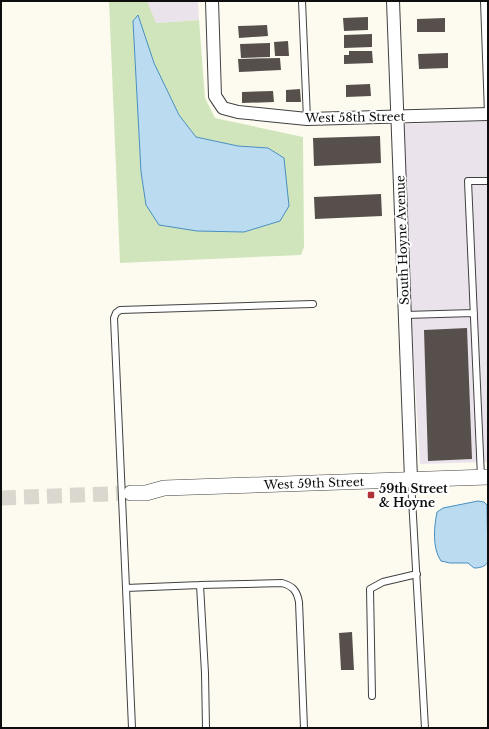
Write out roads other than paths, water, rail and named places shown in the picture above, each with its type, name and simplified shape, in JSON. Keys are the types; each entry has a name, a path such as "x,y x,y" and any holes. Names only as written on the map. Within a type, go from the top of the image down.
{"street":[{"name":"West 58th Street","path":"212,1 215,96 223,108 238,112 307,119 488,114"},
{"name":"South Hoyne Avenue","path":"393,1 411,479"},
{"name":"West 59th Street","path":"131,489 146,493 164,488 485,477"}],"lane":[{"path":"302,1 307,119"},
{"path":"484,1 488,114"},
{"path":"485,477 474,313 468,181 488,181"},
{"path":"132,728 114,318 116,313 120,310 313,304"},
{"path":"405,315 474,313"},
{"path":"411,479 425,728"},
{"path":"372,696 370,589 383,582 417,574"},
{"path":"126,588 282,583 291,586 298,593 299,602 304,728"},
{"path":"200,585 205,673 206,728"}],"water":[{"path":"138,15 154,63 179,115 196,137 238,146 268,148 284,158 289,206 280,221 244,232 197,231 159,225 146,205 141,172 133,21"},
{"path":"478,501 484,502 487,505 487,564 474,568 468,563 450,563 441,561 435,544 435,524 437,512 443,508"}],"tunnel":[{"path":"1,498 131,493"}],"place":[{"name":"59th Street & Hoyne","path":"371,495"}]}
